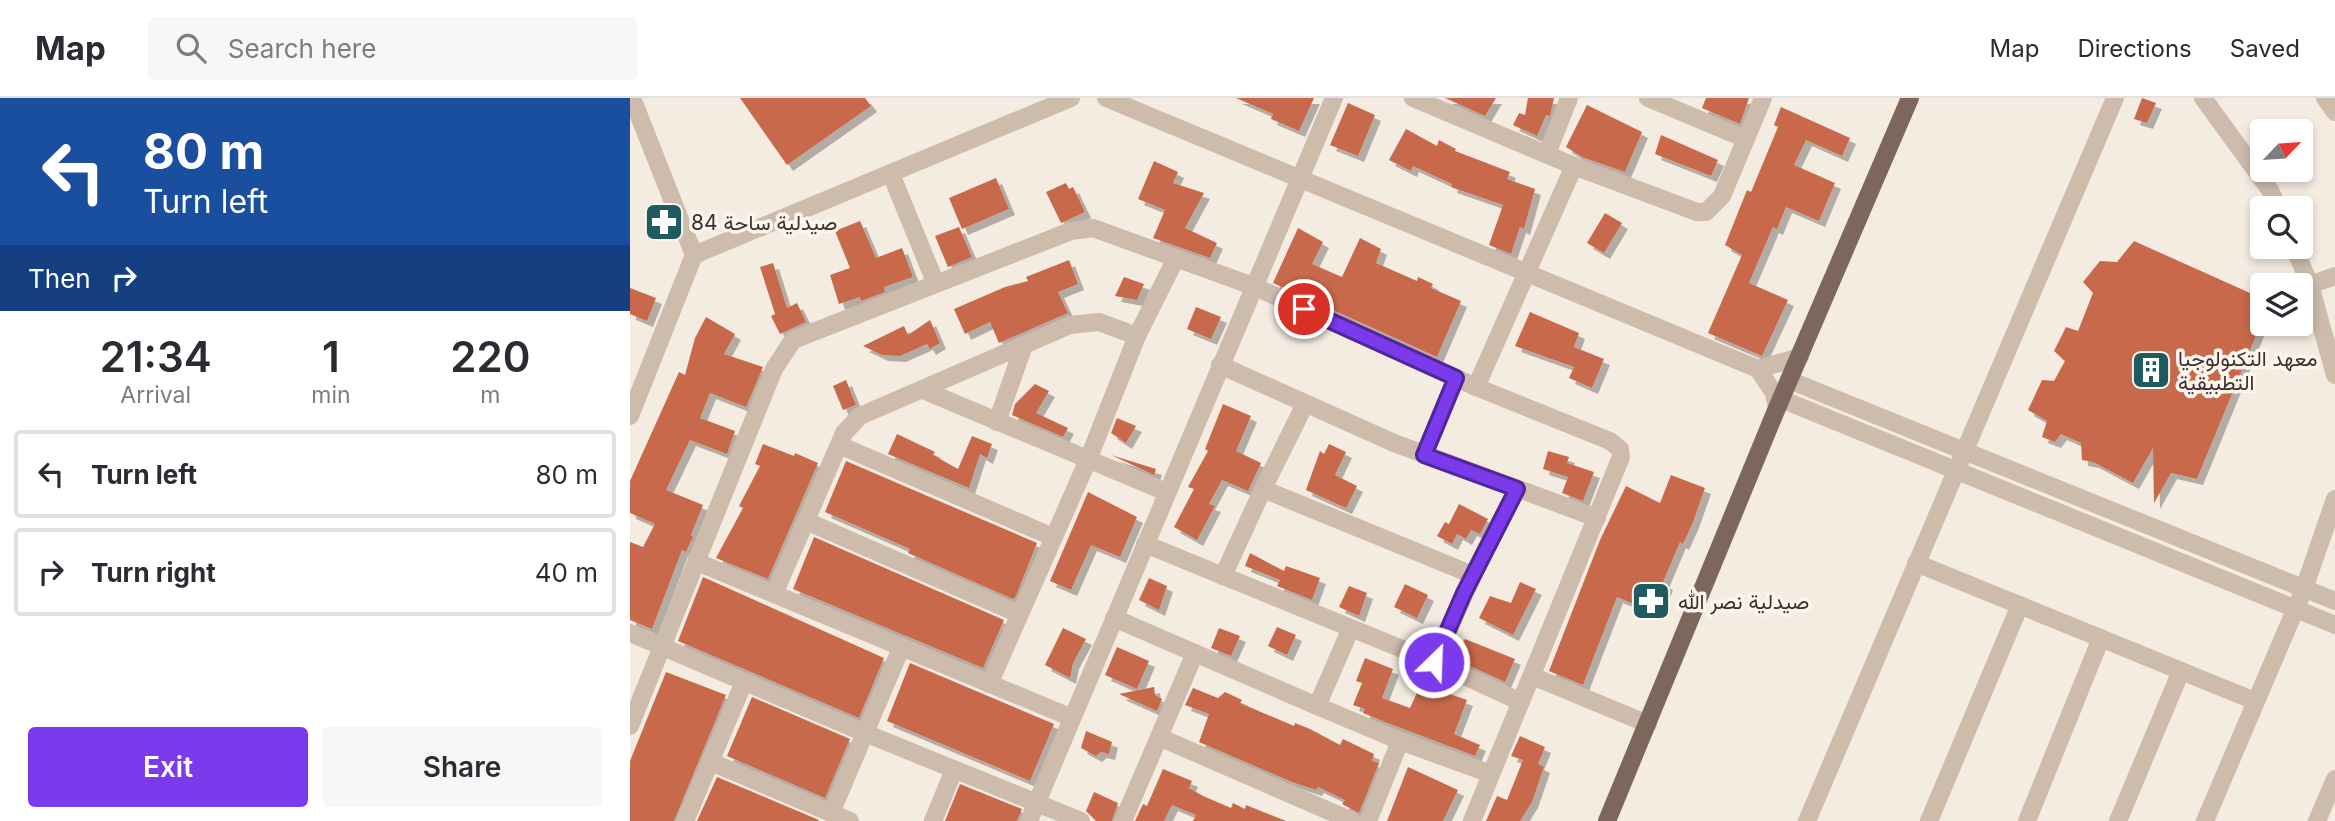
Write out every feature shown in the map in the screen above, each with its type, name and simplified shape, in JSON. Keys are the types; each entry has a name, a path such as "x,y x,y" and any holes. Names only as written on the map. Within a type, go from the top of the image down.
{"main road":[{"path":"1607,821 1779,403 1910,98"}],"street":[{"path":"630,416 694,255 632,98"},
{"path":"694,255 1071,98"},
{"path":"1106,98 1758,369 1779,403 1955,470 2335,625"},
{"path":"1029,821 1298,176 1334,98"},
{"path":"1413,98 1691,212 1706,212 1721,196 1763,98"},
{"path":"1547,154 1569,98"},
{"path":"1648,98 1746,139"},
{"path":"1809,820 1955,470 1965,453 2115,98"},
{"path":"2203,98 2273,196"},
{"path":"2325,98 2335,112"},
{"path":"1476,387 1574,166"},
{"path":"891,174 936,284"},
{"path":"630,726 774,369 793,340 1083,229 1106,231 1253,286 1476,387 1616,445 1621,457 1472,821"},
{"path":"989,684 1088,460 1137,336 1176,258"},
{"path":"2313,284 2335,276"},
{"path":"2313,296 2335,375"},
{"path":"774,594 839,445 851,423 860,416 1084,322 1099,322 1137,336"},
{"path":"997,422 1024,345"},
{"path":"1758,369 1800,357"},
{"path":"1220,365 1424,455 1597,518"},
{"path":"1424,455 1456,378"},
{"path":"1789,380 2335,601"},
{"path":"923,390 1166,492"},
{"path":"1223,576 1305,404"},
{"path":"839,445 1053,537"},
{"path":"1263,489 1473,575"},
{"path":"1434,662 1473,575 1517,489"},
{"path":"2205,821 2304,589 2335,499"},
{"path":"806,521 1019,614"},
{"path":"1145,544 1434,662 1521,702"},
{"path":"697,562 1070,718"},
{"path":"1916,563 2255,701"},
{"path":"1928,821 2020,605"},
{"path":"1114,618 1400,741 1491,774"},
{"path":"1317,706 1351,628"},
{"path":"630,633 864,733 1081,821"},
{"path":"2027,821 2101,638"},
{"path":"831,813 901,648"},
{"path":"1123,821 1195,653"},
{"path":"2118,821 2181,671"},
{"path":"1532,676 1648,724"},
{"path":"685,821 744,682"},
{"path":"1158,737 1352,821"},
{"path":"1368,821 1400,741"},
{"path":"711,762 850,821"},
{"path":"933,821 954,770"},
{"path":"2317,821 2335,779"}],"building":[{"path":"740,98 865,98 871,106 787,165"},
{"path":"1236,98 1314,98 1299,131 1271,119 1273,114"},
{"path":"1445,98 1496,98 1485,116"},
{"path":"1528,98 1554,98 1550,116 1546,115 1537,136 1513,125 1519,113 1525,115"},
{"path":"1706,98 1749,98 1740,124 1702,108"},
{"path":"2142,98 2156,103 2147,123 2134,119"},
{"path":"1348,103 1375,115 1358,156 1330,145"},
{"path":"1587,105 1642,132 1625,172 1582,157 1566,147"},
{"path":"1781,107 1850,138 1842,156 1806,140 1794,165 1835,183 1819,221 1786,207 1777,229 1773,227 1749,283 1788,300 1762,356 1708,333 1742,255 1725,245 1747,190 1751,192 1778,127 1774,125"},
{"path":"1406,129 1437,146 1439,140 1456,149 1455,151 1510,172 1507,179 1535,189 1524,229 1520,227 1511,254 1489,245 1503,205 1451,187 1452,184 1413,166 1411,171 1389,160"},
{"path":"1661,135 1718,160 1711,176 1655,154"},
{"path":"1154,161 1178,172 1173,183 1204,193 1185,228 1217,243 1210,258 1153,238 1165,210 1138,199"},
{"path":"996,178 1009,209 962,229 949,198"},
{"path":"1066,183 1069,189 1073,187 1085,212 1061,223 1046,192"},
{"path":"1605,213 1622,223 1604,253 1587,243"},
{"path":"860,221 876,258 902,248 913,277 884,287 885,292 861,301 860,297 839,304 830,275 850,268 835,231"},
{"path":"959,227 972,257 948,267 935,236"},
{"path":"1298,228 1323,242 1312,264 1342,277 1360,238 1381,249 1376,263 1417,281 1418,277 1433,284 1431,288 1461,301 1437,357 1273,283"},
{"name":"معهد التكنولوجيا التطبيقية","path":"2134,241 2250,293 2250,336 2256,336 2197,479 2171,473 2154,503 2153,448 2133,483 2093,462 2082,460 2081,443 2061,434 2055,442 2042,437 2047,421 2028,410 2042,380 2054,381 2065,361 2054,351 2066,327 2078,331 2093,293 2083,282 2100,261 2117,262"},
{"path":"1069,260 1078,284 1058,292 1068,313 999,343 990,322 965,334 954,309 1005,287 1028,281 1026,277"},
{"path":"773,263 787,308 797,303 806,322 780,334 771,316 775,314 760,267"},
{"path":"1124,277 1144,284 1137,300 1115,296"},
{"path":"630,288 656,298 647,321 630,314"},
{"path":"1196,307 1221,317 1211,339 1187,329"},
{"path":"1530,312 1579,333 1574,347 1604,359 1592,388 1569,378 1574,367 1515,346"},
{"path":"706,317 735,334 724,354 763,367 746,407 710,393 700,418 735,431 727,454 690,440 666,490 703,505 691,535 693,537 686,552 682,550 652,629 630,620 630,542 643,547 655,524 630,513 630,481 679,372 685,375 695,338"},
{"path":"930,320 940,343 930,349 927,344 900,356 882,355 863,346 904,326 908,335"},
{"path":"846,380 856,405 843,410 833,386"},
{"path":"1035,384 1049,391 1036,413 1068,428 1063,437 1012,415 1015,404"},
{"path":"1223,404 1251,416 1236,451 1261,463 1248,491 1222,480 1209,504 1215,506 1197,540 1174,527 1194,489 1188,487 1208,451 1205,449"},
{"path":"1117,418 1136,426 1126,443 1111,433"},
{"path":"897,434 935,452 933,455 958,469 972,436 992,444 987,458 980,454 969,488 888,454"},
{"path":"763,444 818,463 768,579 716,558 743,508 739,506 760,466 755,464"},
{"path":"1329,444 1346,452 1335,475 1357,486 1346,508 1306,490 1320,451 1324,454"},
{"path":"1548,451 1569,457 1567,463 1594,472 1583,501 1562,493 1568,477 1543,469"},
{"path":"1111,455 1156,469 1154,475"},
{"path":"846,461 1037,543 1016,596 1013,599 908,553 910,549 825,512"},
{"path":"1671,475 1705,488 1693,522 1683,544 1680,542 1663,582 1667,584 1656,613 1617,597 1583,685 1549,671 1600,540 1626,486 1660,503"},
{"path":"1088,492 1137,517 1120,557 1091,545 1071,590 1050,581"},
{"path":"1459,504 1488,519 1480,534 1471,530 1466,539 1457,534 1452,544 1437,536 1445,522 1449,524"},
{"path":"814,537 1004,620 983,668 793,589"},
{"path":"1250,553 1284,571 1286,566 1320,578 1312,600 1277,586 1280,580 1245,566"},
{"path":"703,577 884,658 859,718 678,641"},
{"path":"1149,578 1167,586 1159,610 1139,600"},
{"path":"1520,582 1536,589 1513,635 1479,618 1490,596 1511,603"},
{"path":"1405,584 1428,595 1417,618 1394,607"},
{"path":"1349,586 1367,593 1359,616 1339,607"},
{"path":"1277,627 1296,635 1287,655 1268,646"},
{"path":"1063,628 1086,639 1073,663 1070,678 1045,665"},
{"path":"1219,628 1240,636 1231,656 1211,648"},
{"path":"1465,639 1515,659 1505,682 1455,659"},
{"path":"1117,647 1149,661 1137,689 1105,675"},
{"path":"1365,658 1393,669 1382,698 1410,708 1421,684 1467,700 1454,734 1480,745 1475,756 1363,713 1365,709 1353,705 1362,683 1356,681"},
{"path":"910,663 1054,724 1030,781 887,721"},
{"path":"666,672 726,695 674,821 630,821 630,761"},
{"path":"1154,687 1155,695 1162,699 1157,711 1119,694"},
{"path":"1193,688 1218,698 1225,692 1242,700 1240,703 1294,726 1295,723 1310,729 1340,745 1343,739 1374,754 1372,761 1379,763 1359,813 1342,804 1345,800 1318,787 1316,790 1292,782 1199,742 1209,714 1185,705"},
{"path":"752,697 850,739 825,798 727,756"},
{"path":"1086,731 1112,742 1109,754 1101,752 1096,756 1081,748"},
{"path":"1520,736 1545,747 1538,764 1544,767 1532,802 1520,821 1486,821 1497,796 1507,800 1523,760 1511,756"},
{"path":"1408,767 1458,790 1443,821 1387,821"},
{"path":"1163,769 1192,781 1189,788 1231,808 1233,803 1245,809 1246,805 1286,821 1193,821 1196,815 1172,805 1164,821 1135,821 1143,804 1147,806"},
{"path":"717,777 819,820 697,821"},
{"path":"960,784 1022,809 1017,821 945,821"},
{"path":"1094,792 1118,803 1112,821 1096,821 1086,811"}],"place":[{"name":"صيدلية ساحة 84","path":"664,222"},
{"name":"معهد التكنولوجيا التطبيقية","path":"2151,370"},
{"name":"صيدلية نصر الله","path":"1651,601"}],"route":[{"path":"1304,309 1456,378 1424,455 1517,489 1464,593 1434,662"}]}
